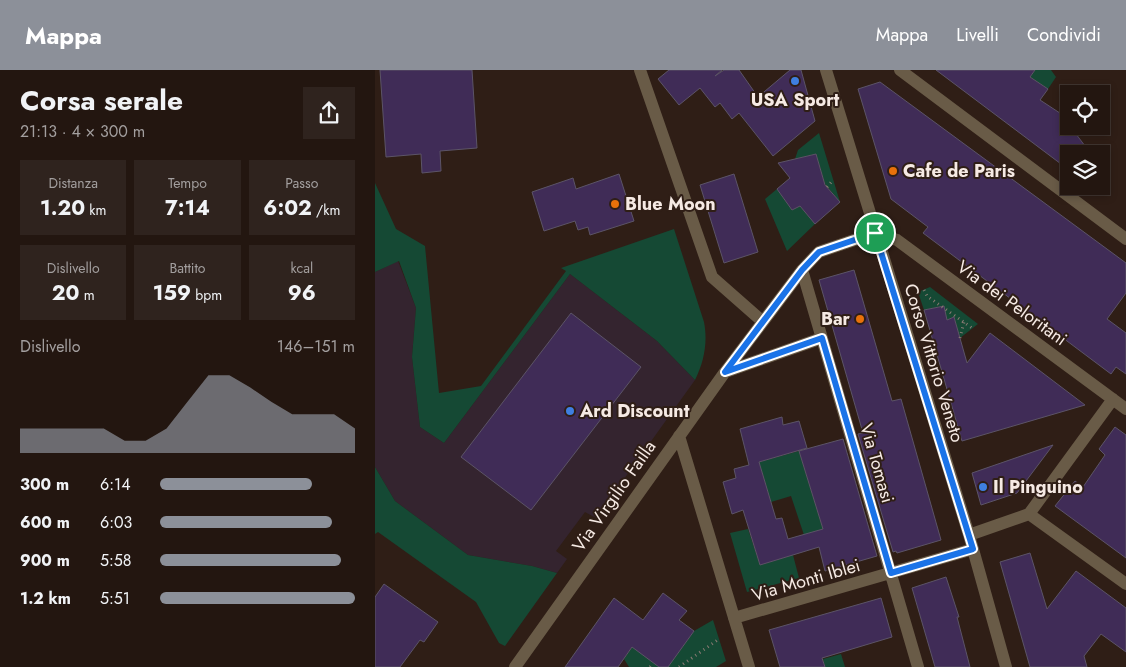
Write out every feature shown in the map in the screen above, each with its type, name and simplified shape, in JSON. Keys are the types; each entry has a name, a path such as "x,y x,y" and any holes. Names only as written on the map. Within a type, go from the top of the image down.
{"street":[{"path":"640,70 712,278 762,321"},
{"name":"Corso Vittorio Veneto","path":"826,70 969,535 1006,667"},
{"path":"899,70 1126,239"},
{"name":"Via Virgilio Failla","path":"515,667 725,372 802,270 819,252 875,233"},
{"name":"Via dei Peloritani","path":"875,233 897,240 1126,408"},
{"name":"Via Tomasi","path":"802,270 919,667"},
{"path":"725,372 822,338"},
{"path":"969,535 1029,514 1113,399"},
{"path":"679,436 749,667"},
{"path":"1029,514 1126,584"},
{"name":"Via Monti Iblei","path":"734,618 973,549"}],"path":[{"path":"827,186 833,180"},
{"path":"924,290 927,296 972,328"},
{"path":"960,338 964,322"},
{"path":"679,667 719,639"},
{"path":"650,667 653,662"}],"shaded area":[{"name":"Ard Discount","path":"398,261 416,308 412,357 420,427 444,443 570,274 657,341 695,380 596,518 585,512 556,551 567,559 557,573 532,566 468,555 395,501 375,467 375,272"}],"green space":[{"path":"1035,70 1051,70 1056,77 1048,89 1030,77"},
{"path":"819,133 840,202 825,184 816,154 795,159 798,150"},
{"path":"375,183 396,229 425,246 439,393 481,386 566,271 561,268 674,229 705,329 704,352 695,380 657,341 570,274 444,443 420,427 412,357 416,308 399,261 375,272"},
{"path":"777,189 792,210 800,206 815,224 787,251 765,199"},
{"path":"930,287 978,324 960,338 954,317 947,320 943,306 924,310 918,292"},
{"path":"799,451 823,529 804,535 791,496 771,502 759,462"},
{"path":"375,467 395,501 468,555 532,566 557,573 505,646 499,643 476,602 378,532 375,534"},
{"path":"748,529 760,565 793,555 799,578 747,592 730,533"},
{"path":"713,620 726,661 716,667 668,667 694,631"},
{"path":"636,641 659,667 629,667 624,659"},
{"path":"841,654 845,667 825,667 823,659"}],"building":[{"path":"380,70 472,70 477,148 440,151 441,171 422,173 421,154 386,157"},
{"path":"669,70 722,70 715,76 724,70 739,70 758,97 790,70 801,70 815,121 773,156 739,113 732,119 720,103 715,107 700,88 679,105 658,79"},
{"path":"936,70 1035,70 1030,77 1048,89 1040,100 1060,113 1060,135 1077,135 1084,145 1060,145 1060,163"},
{"path":"880,82 1126,263 1126,293 1107,319 1126,333 1126,374 1116,367 1111,374 923,233 928,227 891,199 858,89"},
{"path":"816,154 825,185 840,202 815,224 800,206 792,210 777,189 790,178 778,163"},
{"path":"619,174 634,221 590,235 588,227 578,230 575,221 544,231 532,192 573,178 576,189"},
{"path":"734,174 758,252 724,263 700,185"},
{"path":"854,270 892,401 901,399 941,540 897,553 896,551 893,552 858,434 863,433 819,280"},
{"path":"944,306 947,320 954,317 967,363 990,333 1085,405 962,441 924,310"},
{"path":"571,313 641,367 531,510 461,457"},
{"path":"782,417 783,425 799,421 807,448 759,462 776,519 782,518 788,539 823,529 799,451 843,439 877,556 825,571 819,547 760,565 743,510 732,514 723,482 736,478 734,469 749,465 740,429"},
{"path":"1115,427 1126,435 1126,558 1055,506 1075,481 1083,487 1105,455 1099,449"},
{"path":"1053,445 1017,493 981,505 972,473"},
{"path":"1030,553 1047,609 1076,571 1126,608 1126,652 1101,634 1084,656 1087,667 1030,667 1000,562"},
{"path":"946,577 959,617 957,617 970,667 935,667 912,588"},
{"path":"384,584 438,622 424,642 420,640 400,667 375,667 375,597"},
{"path":"663,593 687,611 679,620 694,631 668,667 659,667 632,647 618,667 565,667 614,598 643,620"},
{"path":"881,598 892,637 822,658 825,667 780,667 769,630"}],"place":[{"name":"USA Sport","path":"795,81"},
{"name":"Cafe de Paris","path":"893,171"},
{"name":"Blue Moon","path":"615,204"},
{"name":"Bar","path":"860,319"},
{"name":"Ard Discount","path":"570,411"},
{"name":"Il Pinguino","path":"983,487"}],"route":[{"path":"875,233 973,549 891,573 822,338 725,372 762,321 802,270 819,252 875,233"}]}
